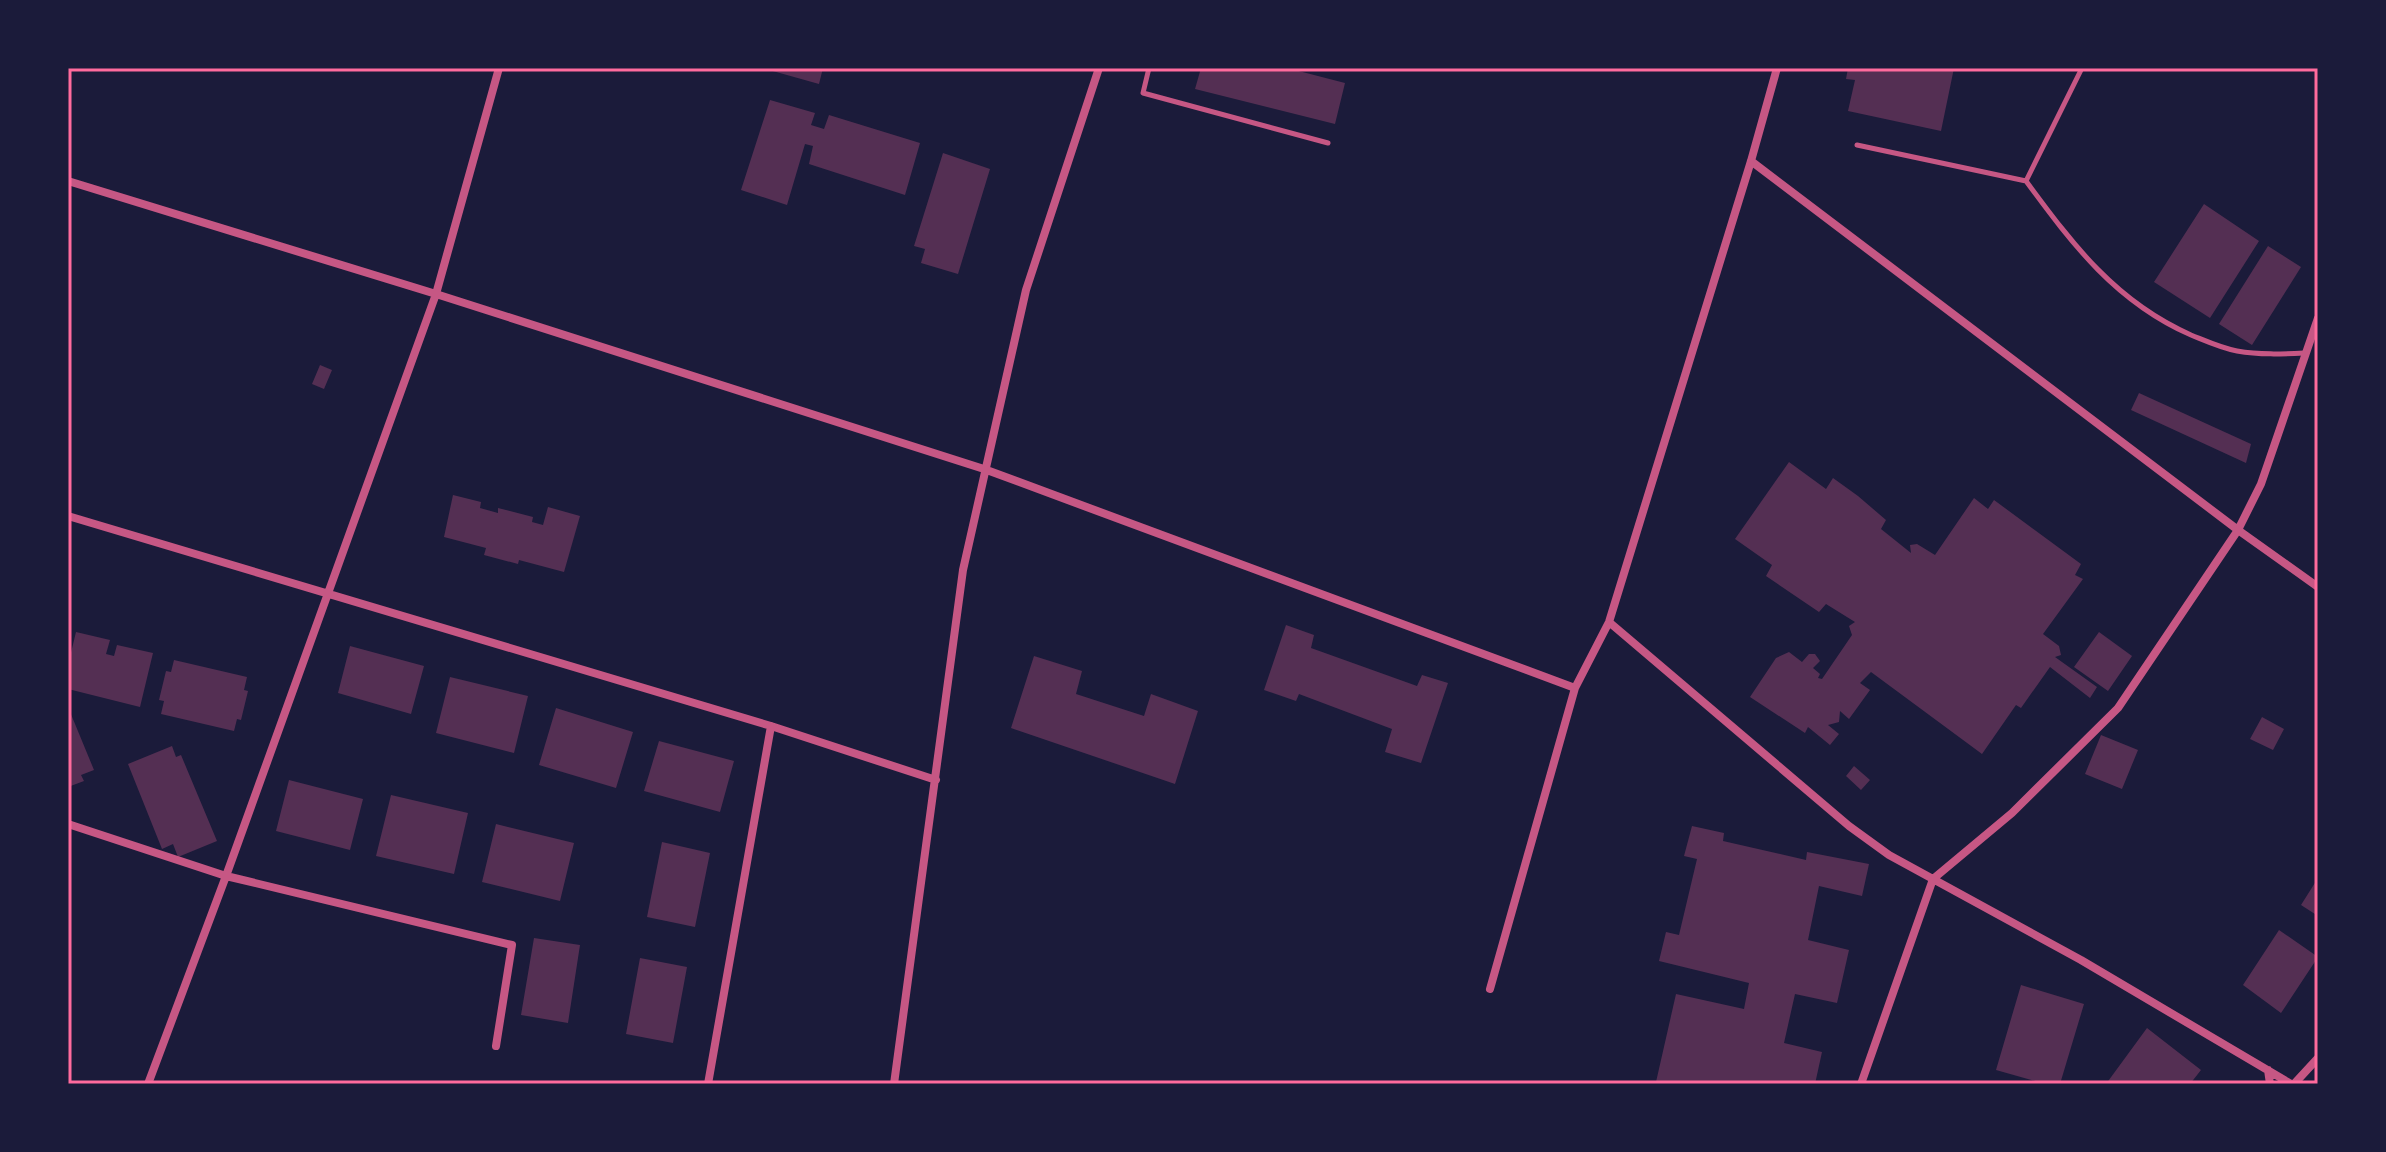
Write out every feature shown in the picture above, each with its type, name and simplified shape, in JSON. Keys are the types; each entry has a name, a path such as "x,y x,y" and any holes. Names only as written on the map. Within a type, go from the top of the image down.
{"street":[{"path":"148,1084 436,294 499,68"},
{"path":"894,1084 963,570 1026,290 1099,68"},
{"path":"1490,989 1575,688 1609,622 1777,68"},
{"path":"1751,161 2238,530 2318,587"},
{"path":"68,181 436,294 984,469 1575,688"},
{"path":"1861,1084 1933,879 2012,813 2118,708 2238,530 2261,484 2318,318"},
{"path":"68,516 771,726 936,780"},
{"path":"1609,622 1849,826 1889,855 2081,960 2293,1084 2318,1058"},
{"path":"708,1084 771,726"},
{"path":"68,824 226,876 512,945 496,1046"},
{"path":"2268,1070 2270,1084"}],"lane":[{"path":"1149,68 1143,93 1328,143"},
{"path":"2026,181 2082,68"},
{"path":"1857,145 2026,181 2067,237 2110,284 2162,320 2207,342 2235,351 2306,353"}],"building":[{"path":"762,68 823,68 819,84"},
{"path":"1201,68 1287,68 1345,83 1335,124 1195,89"},
{"path":"1848,68 1954,68 1941,131 1848,111 1855,80 1846,79"},
{"path":"770,100 815,113 811,125 824,129 829,115 920,143 905,195 809,164 813,146 805,144 787,205 741,190"},
{"path":"943,153 990,169 958,274 921,263 925,249 914,246"},
{"path":"2204,204 2259,241 2210,318 2154,282"},
{"path":"2268,246 2301,267 2252,345 2219,324"},
{"path":"320,365 332,370 324,389 312,384"},
{"path":"2139,393 2251,444 2246,463 2131,410"},
{"path":"1789,462 1826,489 1833,478 1858,496 1886,520 1881,529 1911,553 1910,545 1917,544 1935,555 1974,498 1988,509 1994,500 2081,564 2075,575 2083,579 2043,634 2059,646 2061,655 2055,657 2097,687 2090,698 2050,667 2021,708 2016,705 1982,754 1871,672 1860,683 1870,690 1849,719 1840,711 1839,722 1828,725 1839,734 1830,745 1808,727 1805,733 1750,697 1776,658 1789,652 1802,662 1809,654 1815,654 1820,661 1813,668 1820,674 1818,678 1822,679 1852,635 1849,626 1855,622 1826,604 1819,612 1766,576 1772,565 1735,539"},
{"path":"453,495 481,502 480,508 498,513 498,508 533,517 532,522 543,525 548,507 580,516 564,572 484,555 486,548 444,537"},
{"path":"1286,625 1314,635 1311,648 1417,686 1422,675 1448,683 1421,763 1385,752 1392,729 1299,694 1296,701 1264,690"},
{"path":"76,632 110,640 106,654 114,656 117,645 153,653 140,707 68,689 68,665"},
{"path":"2099,632 2132,656 2108,691 2074,667"},
{"path":"350,646 424,666 411,714 338,693"},
{"path":"1034,656 1082,671 1076,694 1144,716 1151,694 1198,711 1175,784 1011,728"},
{"path":"174,660 247,677 244,690 248,691 241,720 237,719 234,731 161,714 164,701 159,700 166,671 171,672"},
{"path":"450,677 528,696 514,753 436,733"},
{"path":"68,707 94,770 81,775 84,781 68,787"},
{"path":"556,708 633,732 616,788 539,765"},
{"path":"2262,717 2284,729 2273,750 2250,739"},
{"path":"2101,735 2138,750 2122,789 2085,774"},
{"path":"659,741 734,761 720,812 644,791"},
{"path":"172,746 176,757 181,755 217,841 178,857 173,844 162,849 128,764"},
{"path":"1854,766 1870,780 1861,790 1846,776"},
{"path":"289,780 363,799 350,850 276,831"},
{"path":"391,795 468,813 454,874 376,856"},
{"path":"496,824 574,843 560,901 482,882"},
{"path":"1692,826 1724,833 1723,841 1806,860 1807,852 1869,864 1862,896 1819,886 1808,940 1849,950 1837,1003 1795,994 1784,1043 1822,1052 1815,1084 1656,1082 1676,994 1744,1009 1749,983 1659,961 1666,932 1679,935 1697,859 1684,856"},
{"path":"662,842 710,853 695,927 647,917"},
{"path":"2318,878 2318,916 2301,905"},
{"path":"2279,930 2318,957 2281,1013 2243,985"},
{"path":"534,938 580,945 568,1023 521,1015"},
{"path":"640,958 687,967 673,1043 626,1034"},
{"path":"2021,985 2084,1004 2060,1084 2046,1084 1996,1070"},
{"path":"2147,1028 2201,1070 2190,1084 2106,1084"}]}
